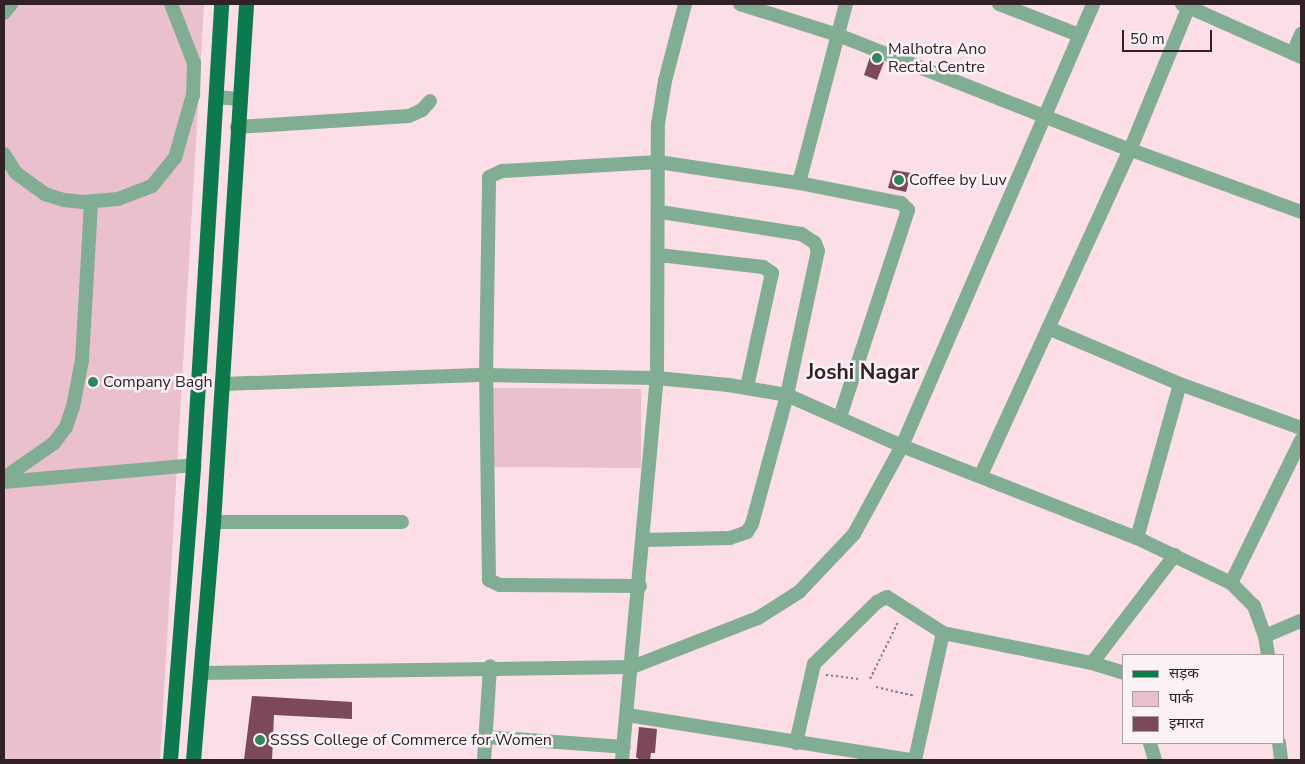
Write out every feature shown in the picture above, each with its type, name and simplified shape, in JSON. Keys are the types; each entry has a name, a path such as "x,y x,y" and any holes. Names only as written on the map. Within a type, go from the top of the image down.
{"main road":[{"path":"170,760 193,465 221,4"},
{"path":"193,760 213,522 246,4"}],"street":[{"path":"4,13 11,4"},
{"path":"4,154 16,173 45,194 64,200 91,202 118,199 152,186 175,158 191,104 194,63 171,4"},
{"path":"486,737 623,754 640,586 657,378 660,104 685,4"},
{"path":"740,4 838,35 1130,150 1301,212"},
{"path":"799,183 846,4"},
{"path":"999,4 1079,35"},
{"path":"201,673 490,666 632,667 758,618 799,592 854,534 902,446 1093,4"},
{"path":"981,475 1130,150 1187,5 1297,55 1301,34"},
{"path":"216,97 239,99"},
{"path":"237,128 408,116 422,110 430,101"},
{"path":"640,586 491,583 486,375 489,177 502,171 658,162 799,183 901,202 908,210 840,416"},
{"path":"4,480 54,443 66,427 73,408 82,350 91,202"},
{"path":"643,540 730,538 747,532 758,513 787,395 818,251 815,243 801,234 660,212"},
{"path":"659,255 763,267 772,272 747,387"},
{"path":"1048,328 1180,384 1301,428"},
{"path":"222,384 486,375 657,378 747,387 787,395 840,416 902,446 981,475 1136,538 1231,582 1254,606 1265,636 1268,654"},
{"path":"1136,538 1180,384"},
{"path":"1231,582 1301,440"},
{"path":"4,480 193,465"},
{"path":"213,522 402,522"},
{"path":"1092,662 1174,555"},
{"path":"796,743 814,664 877,602 887,597 894,599 943,633 1092,662 1122,672"},
{"path":"1265,636 1301,621"},
{"path":"627,715 796,743 855,756 913,760 943,633"},
{"path":"484,760 490,666"},
{"path":"1150,744 1155,760"},
{"path":"1279,744 1281,760"}],"path":[{"path":"870,679 898,622"},
{"path":"822,674 860,679"},
{"path":"876,688 920,698"}],"green space":[{"name":"Company Bagh","path":"4,4 204,4 160,760 4,760"},
{"path":"492,388 641,389 641,468 492,467"}],"building":[{"path":"870,57 884,62 877,80 864,75"},
{"name":"Coffee by Luv","path":"893,170 911,173 906,192 888,188"},
{"name":"SSSS College of Commerce for Women","path":"252,696 352,702 352,719 274,715 272,760 244,760"},
{"path":"639,727 657,729 655,753 651,753 650,760 640,760 636,757"}],"place":[{"name":"Malhotra Ano Rectal Centre","path":"877,58"},
{"name":"Coffee by Luv","path":"899,180"},
{"name":"Company Bagh","path":"93,382"},
{"name":"SSSS College of Commerce for Women","path":"260,740"}],"district":[{"name":"Joshi Nagar","path":"863,372"}]}
